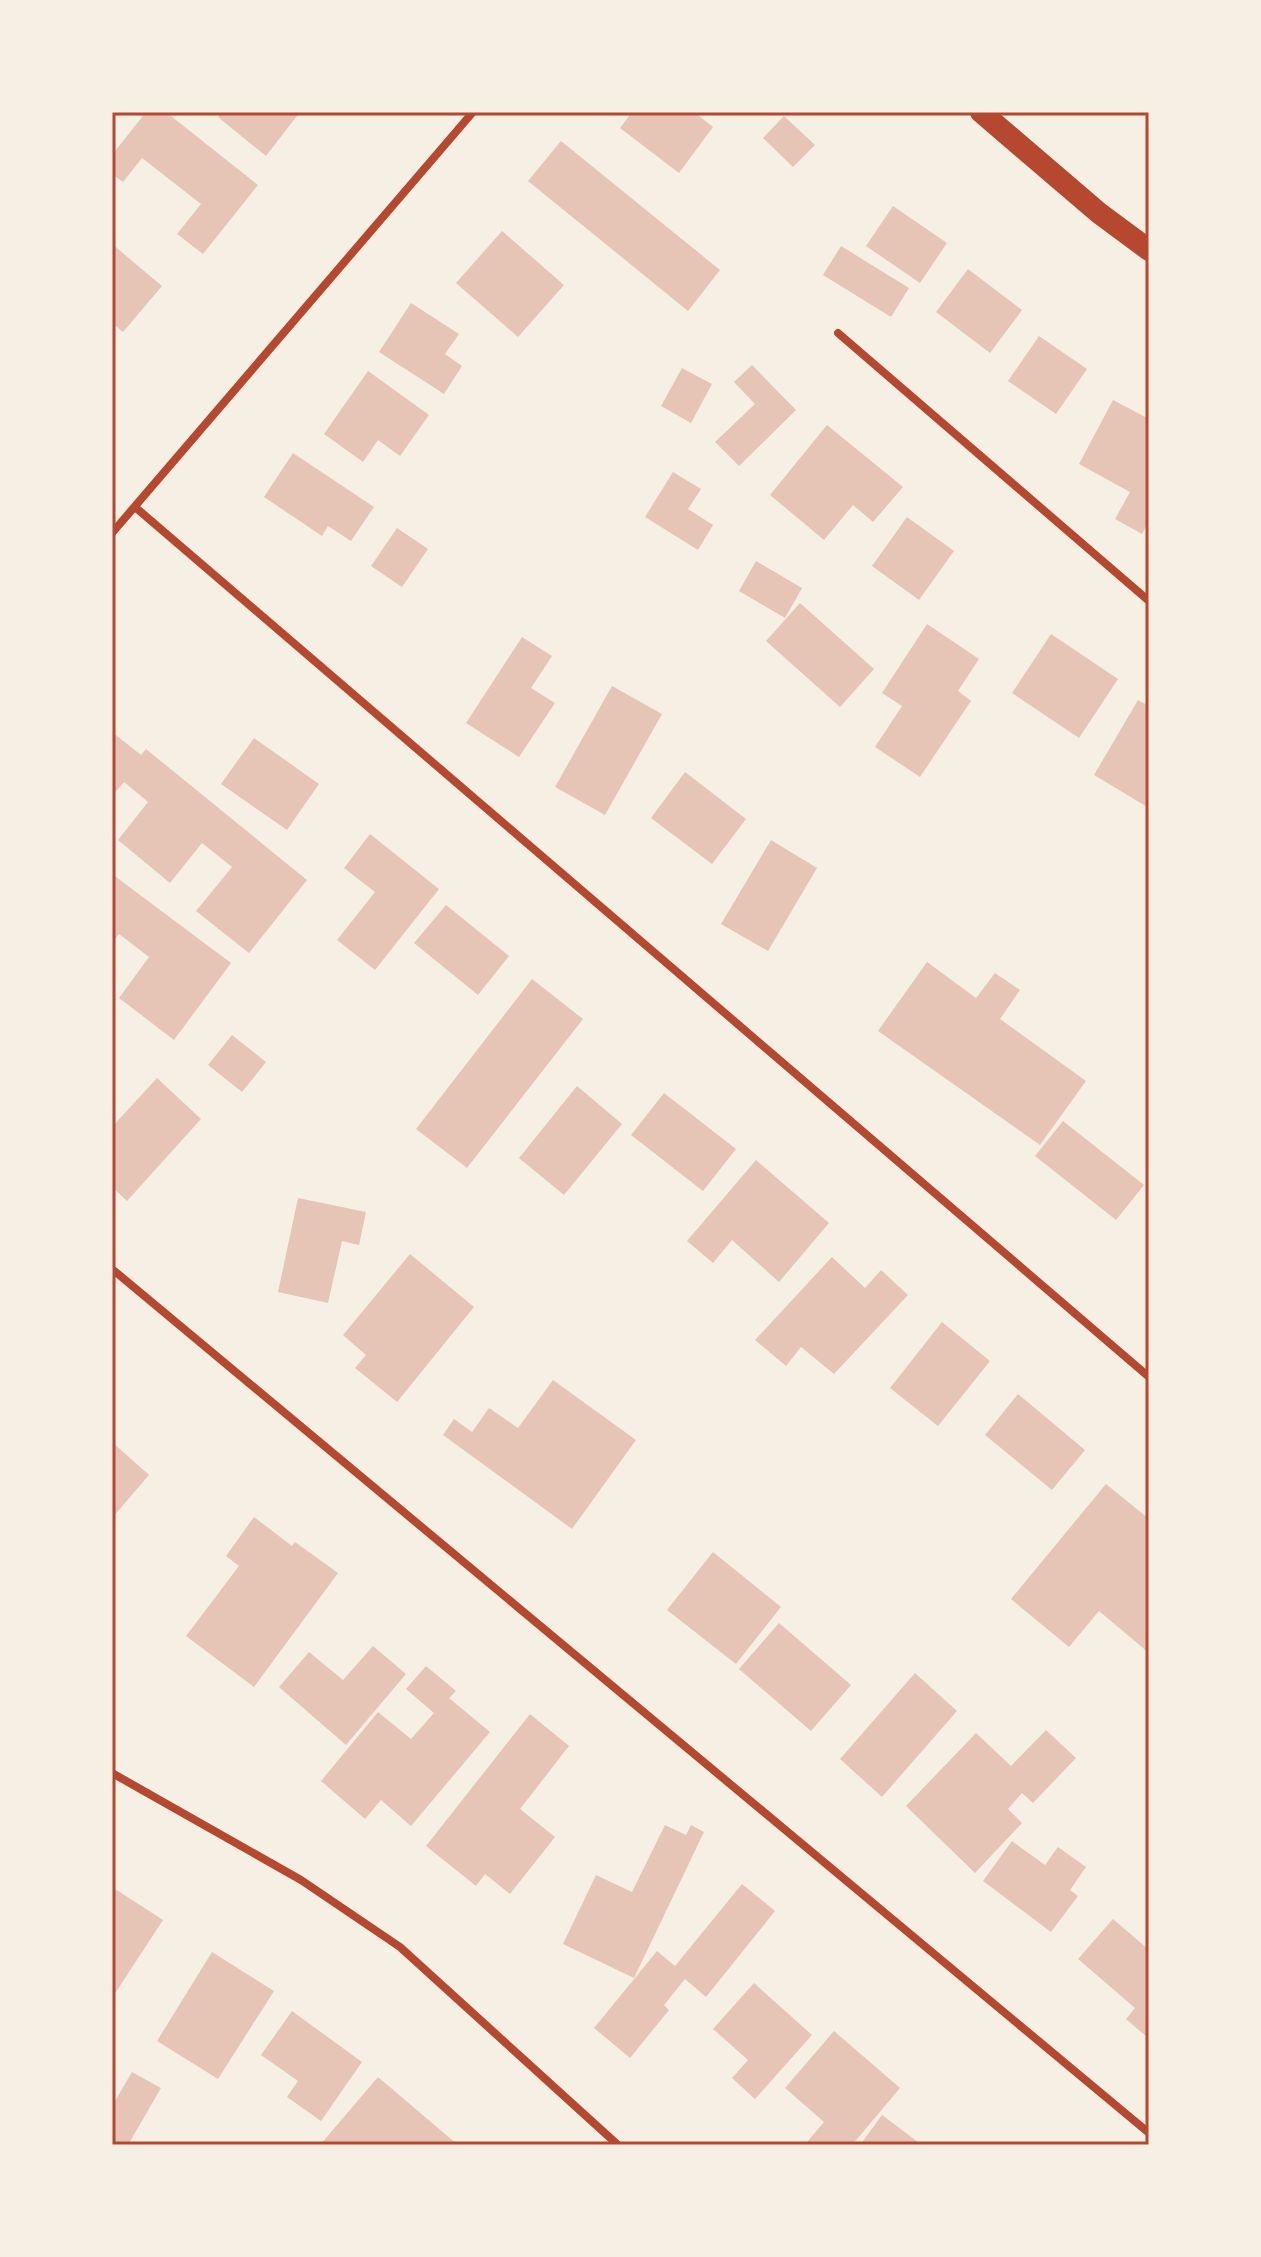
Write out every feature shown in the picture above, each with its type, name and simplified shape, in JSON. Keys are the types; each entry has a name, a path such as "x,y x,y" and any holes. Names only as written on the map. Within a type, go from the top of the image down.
{"highway":[{"path":"981,112 1099,213 1149,250"}],"street":[{"path":"112,533 473,112"},
{"path":"838,333 1149,601"},
{"path":"135,507 1149,1377"},
{"path":"112,1269 1149,2133"},
{"path":"112,1773 301,1880 400,1947 618,2145"}],"building":[{"path":"146,112 166,112 258,185 203,254 177,234 201,204 142,158 123,182 112,174 112,155"},
{"path":"222,112 300,112 266,156 218,117"},
{"path":"632,112 694,112 713,127 679,173 620,128"},
{"path":"784,116 815,145 793,167 763,138"},
{"path":"561,141 720,270 688,311 528,181"},
{"path":"893,206 947,243 920,283 866,246"},
{"path":"502,231 564,285 518,337 456,283"},
{"path":"112,244 162,286 123,332 112,323"},
{"path":"841,246 909,288 891,317 823,275"},
{"path":"968,269 1022,310 990,353 936,312"},
{"path":"411,303 459,334 445,354 462,366 444,394 379,352"},
{"path":"1039,336 1087,369 1056,414 1008,381"},
{"path":"752,365 796,410 739,466 715,442 755,404 734,382"},
{"path":"682,368 712,384 691,423 661,406"},
{"path":"368,371 429,415 400,456 378,440 363,462 324,434"},
{"path":"1113,400 1149,419 1149,520 1142,534 1115,519 1130,492 1079,464"},
{"path":"827,425 903,487 873,522 853,505 824,540 770,495"},
{"path":"293,453 374,507 351,541 328,526 322,536 264,497"},
{"path":"673,472 701,489 688,509 713,525 698,550 645,517"},
{"path":"907,517 954,551 919,600 872,566"},
{"path":"397,528 428,549 402,587 371,566"},
{"path":"756,561 802,588 785,618 739,591"},
{"path":"800,603 874,669 840,707 766,641"},
{"path":"927,624 979,659 958,691 971,701 920,777 875,747 902,706 882,693"},
{"path":"1051,634 1118,679 1079,738 1012,693"},
{"path":"522,637 552,656 531,688 555,703 519,757 466,723"},
{"path":"612,686 662,714 605,815 555,787"},
{"path":"1138,700 1149,706 1149,808 1094,775"},
{"path":"112,732 141,755 146,749 307,880 249,953 196,911 232,867 202,843 170,883 118,840 148,802 124,782 112,796"},
{"path":"254,738 319,784 287,830 221,784"},
{"path":"685,772 746,819 712,864 651,818"},
{"path":"370,834 439,889 375,970 337,940 375,892 344,868"},
{"path":"771,840 817,868 768,951 721,924"},
{"path":"112,874 231,963 174,1040 119,998 149,957 119,934 112,943"},
{"path":"446,905 509,956 478,995 414,943"},
{"path":"927,962 976,998 995,973 1020,990 1000,1019 1086,1081 1040,1145 878,1031"},
{"path":"532,979 583,1019 467,1168 416,1129"},
{"path":"232,1035 266,1062 242,1092 208,1065"},
{"path":"157,1078 201,1119 127,1201 112,1187 112,1127"},
{"path":"577,1086 622,1124 564,1195 519,1158"},
{"path":"664,1093 736,1149 703,1191 631,1135"},
{"path":"1063,1121 1144,1185 1116,1220 1035,1156"},
{"path":"756,1160 829,1223 779,1282 732,1240 713,1263 687,1241"},
{"path":"298,1198 366,1212 359,1245 342,1241 328,1303 278,1292"},
{"path":"410,1254 474,1307 397,1402 355,1368 366,1355 343,1335"},
{"path":"832,1257 865,1288 881,1270 908,1295 834,1374 801,1347 786,1366 755,1340"},
{"path":"942,1322 990,1361 938,1426 890,1388"},
{"path":"553,1380 636,1440 572,1529 443,1435 454,1419 472,1432 489,1408 518,1428"},
{"path":"1018,1394 1085,1450 1052,1490 985,1435"},
{"path":"112,1442 149,1475 112,1518"},
{"path":"1106,1484 1149,1519 1149,1653 1099,1611 1069,1647 1011,1599"},
{"path":"254,1517 292,1546 295,1542 338,1573 254,1687 186,1636 239,1566 226,1556"},
{"path":"713,1552 781,1607 736,1664 667,1610"},
{"path":"779,1623 851,1685 811,1731 739,1669"},
{"path":"373,1646 406,1674 346,1745 279,1687 309,1652 343,1680"},
{"path":"426,1666 456,1691 449,1698 490,1732 411,1826 381,1800 365,1819 321,1781 378,1712 411,1739 434,1713 406,1689"},
{"path":"915,1673 957,1711 882,1797 840,1759"},
{"path":"530,1714 569,1746 520,1809 555,1837 510,1894 485,1874 476,1886 426,1846"},
{"path":"1046,1730 1076,1758 1033,1803 1022,1793 1008,1809 1022,1823 975,1873 906,1806 976,1733 1011,1766"},
{"path":"665,1825 686,1835 691,1825 704,1832 634,1978 563,1944 596,1875 632,1892"},
{"path":"1012,1841 1045,1865 1058,1847 1086,1867 1070,1890 1078,1896 1051,1932 983,1881"},
{"path":"742,1884 775,1911 706,1997 685,1979 664,2005 669,2010 630,2058 594,2028 657,1951 675,1966"},
{"path":"112,1887 163,1920 112,1998"},
{"path":"1113,1919 1149,1950 1148,2038 1126,2019 1135,2008 1078,1959"},
{"path":"212,1952 274,1991 218,2079 157,2041"},
{"path":"754,1983 812,2035 755,2099 732,2078 748,2060 713,2029"},
{"path":"292,2011 362,2062 321,2121 287,2097 298,2081 261,2055"},
{"path":"834,2031 900,2088 852,2145 810,2145 807,2142 824,2122 785,2088"},
{"path":"132,2072 161,2088 128,2145 112,2145 112,2106"},
{"path":"378,2077 458,2145 320,2145"},
{"path":"882,2115 922,2145 860,2145"}]}
